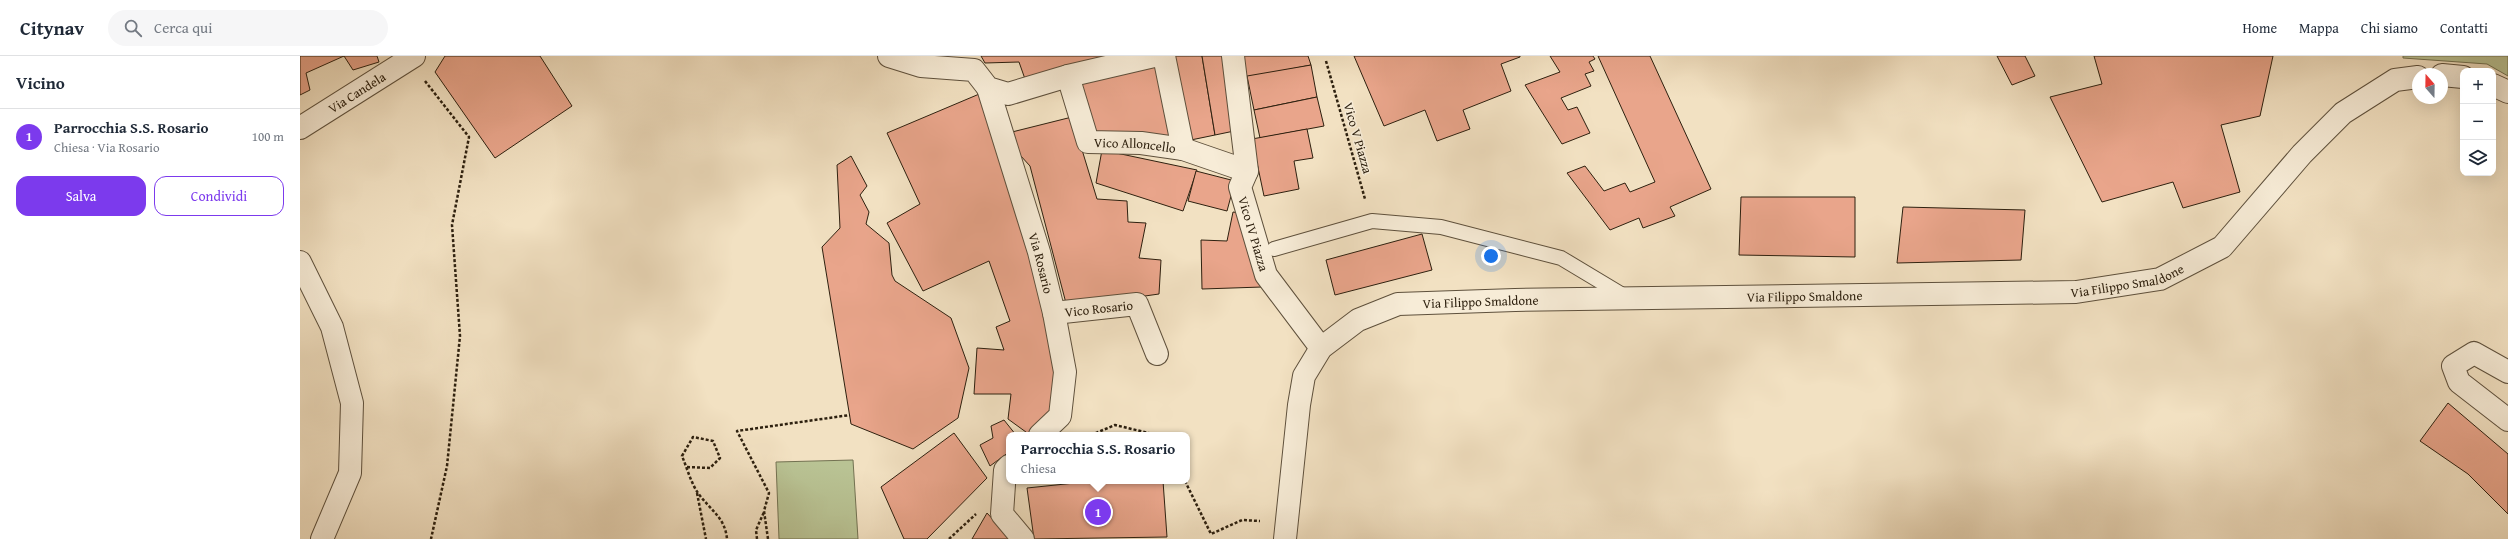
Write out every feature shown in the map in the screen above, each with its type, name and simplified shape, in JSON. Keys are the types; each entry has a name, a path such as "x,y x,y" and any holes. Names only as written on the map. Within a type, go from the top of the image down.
{"street":[{"path":"889,56 918,61 972,63 988,88 1008,94 1068,76 1153,56 1183,150"},
{"name":"Vico IV Piazza","path":"1233,56 1247,171 1240,187 1266,275 1321,348"},
{"name":"Via Candela","path":"300,128 410,58"},
{"name":"Vico Alloncello","path":"1068,76 1088,142 1141,143 1183,150 1247,171"},
{"path":"2448,76 2460,78"},
{"name":"Via Filippo Smaldone","path":"1286,531 1304,376 1321,348 1358,320 1398,304 1628,298 2076,292 2160,279 2222,247 2302,154 2344,113 2395,80 2412,78"},
{"path":"2496,86 2508,92"},
{"name":"Via Rosario","path":"988,88 1039,252 1054,313 1065,372 1060,416 1043,432"},
{"path":"300,262 332,327 352,403 350,473 322,539"},
{"name":"Vico Rosario","path":"1054,313 1137,304 1157,354"},
{"path":"2508,372 2474,353 2453,366 2459,382 2508,420"},
{"path":"1006,469 1002,514 1023,539"}],"lane":[{"path":"1274,249 1372,221 1441,226 1561,258 1628,298"}],"path":[{"path":"410,58 469,137 452,225 460,343 447,466 431,539"},
{"name":"Vico V Piazza","path":"1326,62 1372,221"},
{"path":"757,539 756,530 770,493 737,431 850,415"},
{"path":"1098,432 1115,425 1144,432"},
{"path":"687,467 710,468 720,458 713,441 693,437 682,456 697,492 706,539"},
{"path":"1187,484 1211,534 1242,520 1286,531"},
{"path":"697,492 726,526 727,539"},
{"path":"764,512 768,539"}],"green space":[{"path":"2403,56 2508,56 2508,76 2487,64 2403,58"},
{"path":"853,460 858,539 779,539 776,462"}],"building":[{"path":"300,56 344,56 306,73 310,90 300,95"},
{"path":"344,56 377,56 379,62 353,70"},
{"path":"445,56 540,56 572,106 495,158 435,72"},
{"path":"981,56 1122,56 1025,79 1019,62 985,63"},
{"path":"1202,56 1215,135 1186,141 1169,57"},
{"path":"1202,56 1230,56 1239,130 1215,135"},
{"path":"1240,56 1308,56 1311,65 1245,78"},
{"path":"1354,56 1520,57 1501,64 1511,91 1463,110 1470,129 1437,141 1425,110 1384,126"},
{"path":"1550,56 1593,56 1595,59 1589,62 1594,71 1585,74 1591,86 1561,98 1568,110 1577,107 1590,133 1562,144 1525,85 1560,72"},
{"path":"1598,56 1650,56 1711,189 1670,207 1675,216 1643,228 1639,218 1610,230 1567,173 1585,166 1604,191 1625,183 1630,192 1655,182"},
{"path":"1997,56 2025,56 2035,76 2012,85"},
{"path":"2094,56 2273,56 2260,116 2221,125 2240,192 2183,208 2173,182 2102,202 2050,97 2102,84"},
{"path":"1161,59 1171,136 1122,139 1092,138 1079,77"},
{"path":"1311,65 1317,97 1254,110 1247,76"},
{"path":"984,92 1060,370 1053,417 1034,432 1026,432 1008,419 1011,394 974,394 977,348 1004,350 996,327 1010,321 989,261 923,291 887,223 920,204 887,133"},
{"path":"1317,97 1324,126 1260,138 1254,110"},
{"path":"1072,117 1097,199 1127,201 1128,222 1146,223 1139,258 1161,260 1159,294 1067,307 1030,166 1020,155 1012,132"},
{"path":"1307,129 1313,158 1294,161 1299,189 1264,196 1252,139"},
{"path":"1102,150 1197,170 1183,211 1096,183"},
{"path":"851,156 867,186 860,195 869,212 866,224 889,243 892,275 895,281 951,318 969,368 958,418 913,449 851,424 822,247 840,228 837,165"},
{"path":"1196,171 1235,181 1227,211 1188,201"},
{"path":"1741,197 1855,197 1855,257 1739,255"},
{"path":"1903,207 2025,210 2021,260 1897,263"},
{"path":"1233,212 1241,213 1262,287 1202,289 1201,240 1227,241"},
{"path":"1422,234 1432,270 1335,295 1326,260"},
{"path":"2448,403 2508,454 2508,514 2468,474 2420,441"},
{"path":"1004,420 1014,432 1006,432 1006,454 990,466 980,445 993,438 991,426"},
{"path":"954,433 987,478 927,539 904,539 881,487"},
{"path":"1065,484 1163,484 1167,537 1034,539 1027,488"},
{"path":"987,513 1011,539 972,539"}],"place":[{"name":"Parrocchia S.S. Rosario","path":"1098,512"}]}
